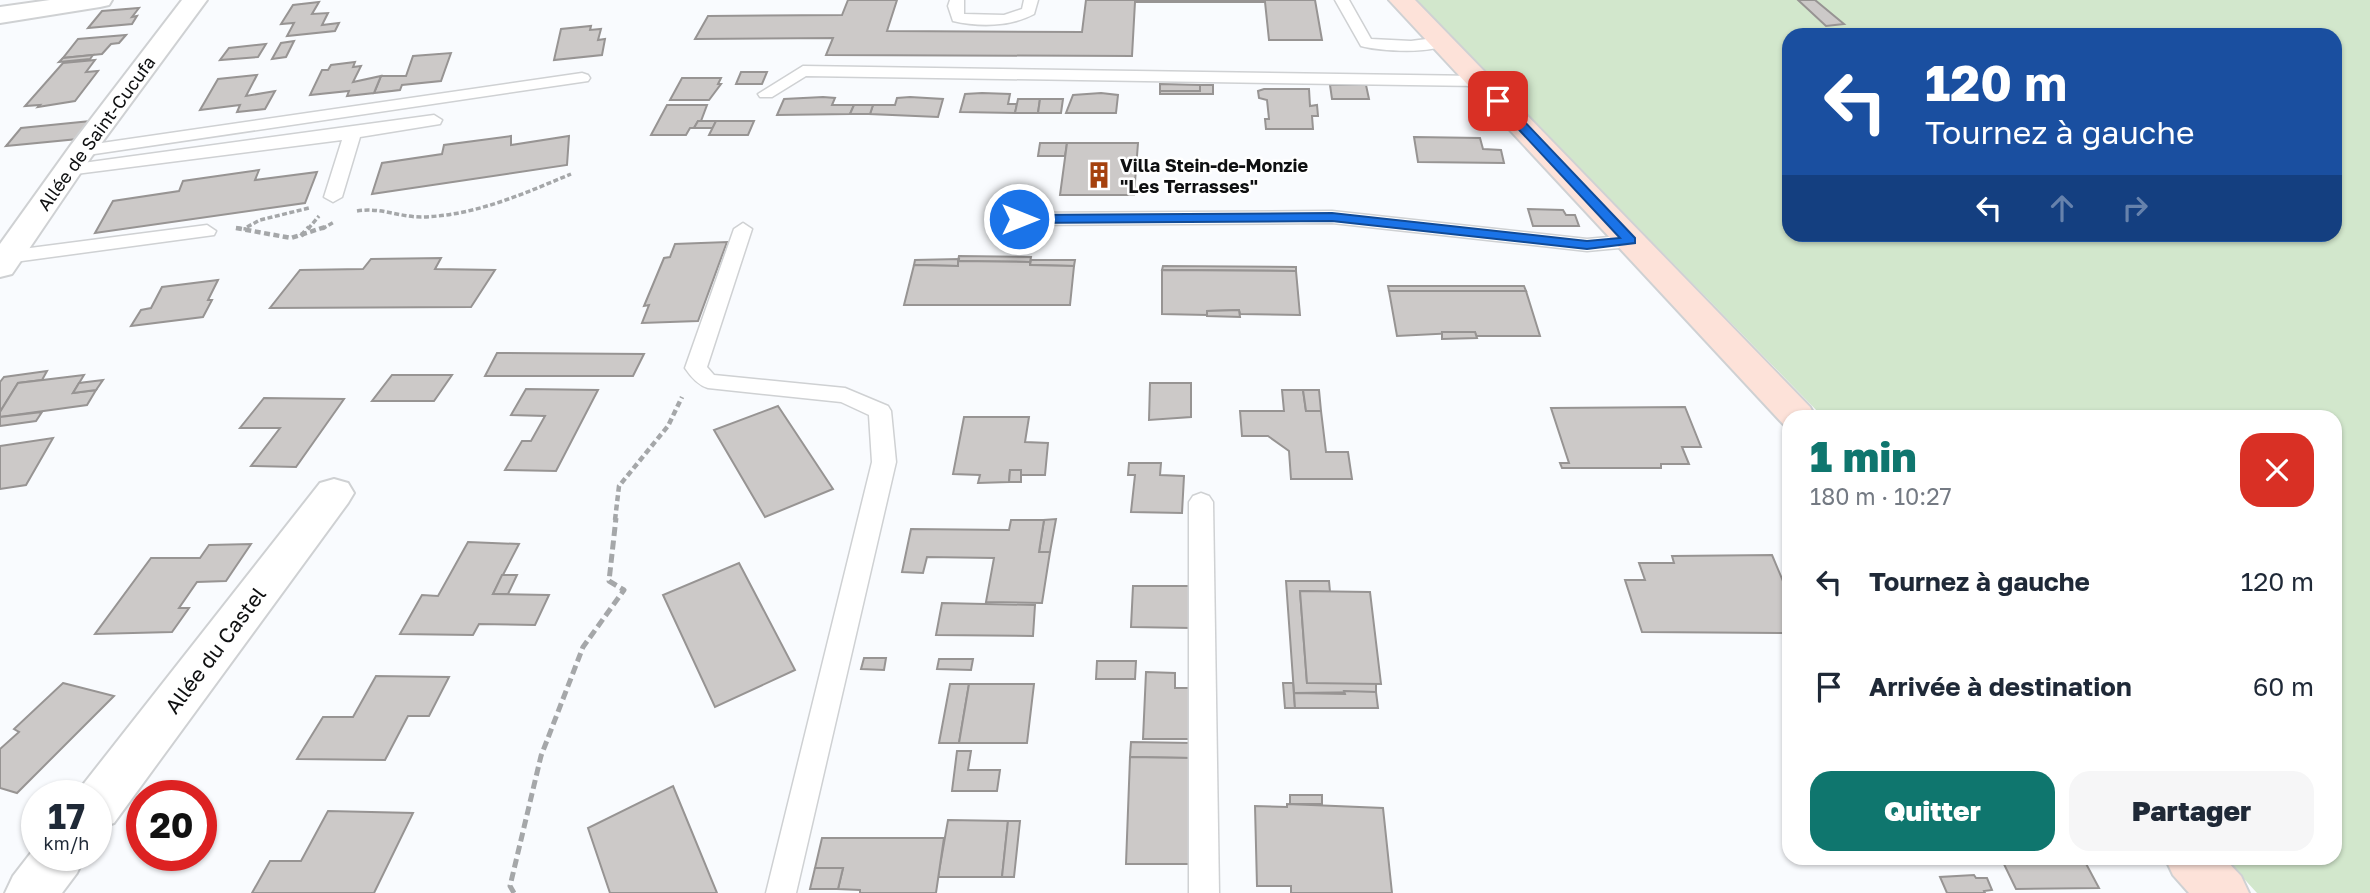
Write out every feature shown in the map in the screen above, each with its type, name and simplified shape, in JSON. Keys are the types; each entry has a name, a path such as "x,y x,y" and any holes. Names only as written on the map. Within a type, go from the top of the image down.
{"street":[{"path":"0,15 100,0"},
{"name":"Allée de Saint-Cucufa","path":"4,262 74,160 195,0"},
{"path":"1401,0 1791,410"},
{"name":"Allée du Castel","path":"112,786 334,493"},
{"path":"2197,865 2222,893"},
{"path":"31,893 48,871"}],"lane":[{"path":"957,0 955,6 958,18 982,20 1021,16 1029,11 1031,0"},
{"path":"1342,0 1366,43 1410,46 1442,42"},
{"path":"766,94 803,71 1479,81"},
{"path":"74,160 582,78"},
{"path":"74,160 353,134 434,120"},
{"path":"326,204 353,134"},
{"path":"1019,219 1332,217 1587,245 1630,241"},
{"path":"743,229 696,368 708,381 845,395 880,411 884,463 780,893"},
{"path":"4,262 207,230"},
{"path":"1201,502 1204,893"}],"path":[{"path":"349,215 376,207 415,218 456,216 497,204 571,174"},
{"path":"246,227 260,220 326,204"},
{"path":"300,237 326,204"},
{"path":"207,230 246,227 286,239 300,237 340,219"},
{"path":"514,893 510,886 541,756 583,647 624,590 609,581 619,486 668,426 696,368"}],"green space":[{"path":"1416,0 2370,0 2370,893 2257,893 2231,865 2342,865 2342,410 1816,410"}],"building":[{"path":"848,0 897,0 887,31 1082,32 1086,0 1315,0 1322,40 1269,40 1265,2 1135,2 1132,56 826,55 833,38 695,39 708,16 842,15"},
{"path":"1798,0 1815,0 1844,24 1826,26"},
{"path":"319,2 312,14 328,13 322,25 339,23 335,31 287,36 294,23 281,24 293,5"},
{"path":"139,8 132,17 137,16 132,24 88,28 102,11"},
{"path":"591,26 590,30 601,29 598,40 605,39 602,55 554,60 561,29"},
{"path":"126,35 119,43 111,44 102,54 63,58 78,39"},
{"path":"294,41 286,57 272,59 281,43"},
{"path":"266,44 258,57 220,60 229,48"},
{"path":"451,53 441,81 402,85 400,90 374,93 381,76 406,76 413,56"},
{"path":"93,55 90,59 59,62 63,58"},
{"path":"95,60 86,72 98,71 75,101 38,107 40,105 25,106 63,63"},
{"path":"355,62 353,67 361,66 353,82 381,76 374,93 347,96 349,91 310,95 322,70 328,70 331,65"},
{"path":"741,72 767,72 762,84 736,84"},
{"path":"257,75 246,96 275,91 265,109 237,112 240,105 200,110 218,79"},
{"path":"682,78 721,78 718,84 721,84 709,100 670,100"},
{"path":"1160,84 1200,85 1200,91 1160,91"},
{"path":"1200,85 1213,85 1213,94 1160,94 1160,91 1200,91"},
{"path":"1330,85 1366,85 1369,99 1332,99"},
{"path":"1309,89 1310,106 1317,105 1318,116 1312,116 1313,129 1266,129 1265,119 1269,119 1267,100 1259,98 1258,91"},
{"path":"965,94 1010,94 1008,104 1017,104 1015,113 960,112"},
{"path":"1073,95 1118,95 1116,113 1066,113"},
{"path":"835,98 832,105 854,105 850,114 777,115 784,99"},
{"path":"897,98 943,99 938,117 870,114 873,105 895,105"},
{"path":"1018,99 1040,99 1038,113 1015,113"},
{"path":"1040,99 1063,99 1061,113 1038,113"},
{"path":"667,105 707,105 701,121 698,121 694,128 690,128 686,135 651,135"},
{"path":"854,105 873,105 870,114 850,114"},
{"path":"91,121 78,139 6,146 21,128"},
{"path":"698,121 716,121 713,128 694,128"},
{"path":"716,121 754,121 748,135 709,135"},
{"path":"511,136 511,145 569,136 567,165 372,194 382,163 442,154 444,145"},
{"path":"1414,137 1480,138 1483,149 1501,150 1504,163 1418,162"},
{"path":"1040,143 1067,143 1065,156 1038,156"},
{"name":"Villa Stein-de-Monzie \"Les Terrasses\"","path":"1067,143 1138,143 1134,195 1060,195"},
{"path":"259,170 255,180 317,172 305,203 95,233 113,201 179,191 183,181"},
{"path":"1528,209 1563,210 1566,215 1575,215 1579,226 1533,226"},
{"path":"727,242 698,321 642,323 649,305 644,306 664,258 670,257 675,244"},
{"path":"959,256 1031,257 1030,262 958,261"},
{"path":"441,258 435,269 495,270 471,307 270,308 300,270 363,269 371,259"},
{"path":"959,259 958,266 914,265 915,260"},
{"path":"1031,260 1075,260 1074,266 1030,265"},
{"path":"958,261 1030,262 1030,265 1074,266 1070,305 904,305 914,265 958,266"},
{"path":"1163,266 1296,267 1296,271 1162,270"},
{"path":"1162,270 1296,271 1300,315 1240,314 1239,310 1207,311 1207,315 1162,314"},
{"path":"218,280 203,317 131,326 141,310 151,308 162,287"},
{"path":"1388,286 1524,286 1526,291 1389,291"},
{"path":"1389,291 1526,291 1540,336 1476,336 1475,332 1397,336"},
{"path":"1239,310 1240,317 1207,316 1207,311"},
{"path":"1442,332 1475,332 1477,338 1442,339"},
{"path":"497,353 644,354 633,376 485,376"},
{"path":"47,371 42,380 18,383 0,412 0,382 4,377"},
{"path":"84,375 73,393 96,390 87,405 0,417 0,412 18,383"},
{"path":"392,375 452,375 434,401 372,401"},
{"path":"103,380 96,390 73,393 79,383"},
{"path":"1150,383 1191,383 1191,417 1149,420"},
{"path":"526,389 598,390 556,471 505,470 522,441 531,441 545,416 511,415"},
{"path":"1282,390 1303,390 1306,411 1321,411 1326,452 1348,452 1352,479 1291,479 1289,451 1268,436 1242,436 1240,411 1284,411"},
{"path":"1303,390 1319,390 1321,411 1306,411"},
{"path":"264,398 344,399 296,467 251,466 280,428 240,428"},
{"path":"778,406 833,489 765,517 714,430"},
{"path":"1685,407 1701,447 1682,447 1689,464 1661,464 1661,468 1562,468 1560,463 1569,463 1551,408"},
{"path":"42,412 36,421 0,426 0,417"},
{"path":"964,417 1029,417 1025,442 1048,443 1045,475 1021,475 1021,470 1010,470 1009,482 978,483 980,475 953,474"},
{"path":"53,438 26,485 0,489 0,446"},
{"path":"1129,463 1161,463 1160,475 1184,476 1182,513 1131,512 1135,475 1128,475"},
{"path":"1010,470 1021,470 1021,482 1009,482"},
{"path":"1056,519 1050,552 1039,552 1044,520"},
{"path":"1011,520 1044,520 1039,552 1050,552 1042,603 986,602 994,558 927,557 923,573 902,572 911,529 1009,530"},
{"path":"468,542 519,544 493,594 549,595 535,625 479,624 473,635 400,634 422,595 438,596"},
{"path":"251,544 226,581 197,582 179,608 189,608 172,632 95,634 151,558 200,558 209,545"},
{"path":"1772,555 1782,579 1782,633 1642,632 1625,580 1645,580 1639,563 1674,563 1672,556"},
{"path":"739,563 795,670 715,707 663,595"},
{"path":"502,575 517,575 508,594 493,594"},
{"path":"1286,581 1329,581 1330,592 1300,591 1307,683 1376,683 1376,692 1294,693"},
{"path":"1133,586 1191,586 1191,628 1131,627"},
{"path":"1300,591 1370,592 1381,684 1307,683"},
{"path":"942,603 1035,605 1033,636 936,635"},
{"path":"864,658 886,658 884,670 861,669"},
{"path":"939,659 973,659 971,670 937,669"},
{"path":"1097,661 1136,661 1135,679 1096,679"},
{"path":"1146,672 1175,673 1175,688 1191,688 1191,739 1143,739"},
{"path":"376,676 449,677 429,716 408,716 385,760 297,759 323,717 353,717"},
{"path":"63,683 114,696 30,780 21,780 21,789 17,793 0,788 0,749 19,732 14,729"},
{"path":"1283,683 1293,683 1295,708 1285,708"},
{"path":"950,684 969,684 959,743 939,743"},
{"path":"969,684 1034,684 1027,743 959,743"},
{"path":"1344,691 1376,692 1378,708 1295,708 1294,693 1345,694"},
{"path":"1131,742 1191,743 1191,758 1130,757"},
{"path":"957,751 971,751 968,770 1000,770 997,791 952,791"},
{"path":"1130,757 1191,758 1190,864 1126,864"},
{"path":"673,786 717,893 610,893 588,828"},
{"path":"1290,795 1322,795 1322,804 1290,804"},
{"path":"1287,804 1383,808 1392,893 1291,893 1291,886 1257,886 1255,806 1287,807"},
{"path":"328,811 413,813 374,893 252,893 270,861 301,861"},
{"path":"948,820 1008,821 1002,877 938,877"},
{"path":"1008,821 1020,821 1014,877 1002,877"},
{"path":"822,838 944,838 936,893 860,893 860,890 838,889 843,868 815,868"},
{"path":"2004,865 2087,865 2099,888 2016,889"},
{"path":"815,868 843,868 838,889 810,889"},
{"path":"1974,875 1976,878 1987,878 1992,890 1984,891 1985,893 1947,893 1940,877"}],"place":[{"name":"Villa Stein-de-Monzie \"Les Terrasses\"","path":"1099,175"}],"route":[{"path":"1019,219 1332,217 1587,245 1630,241 1498,101"}]}
